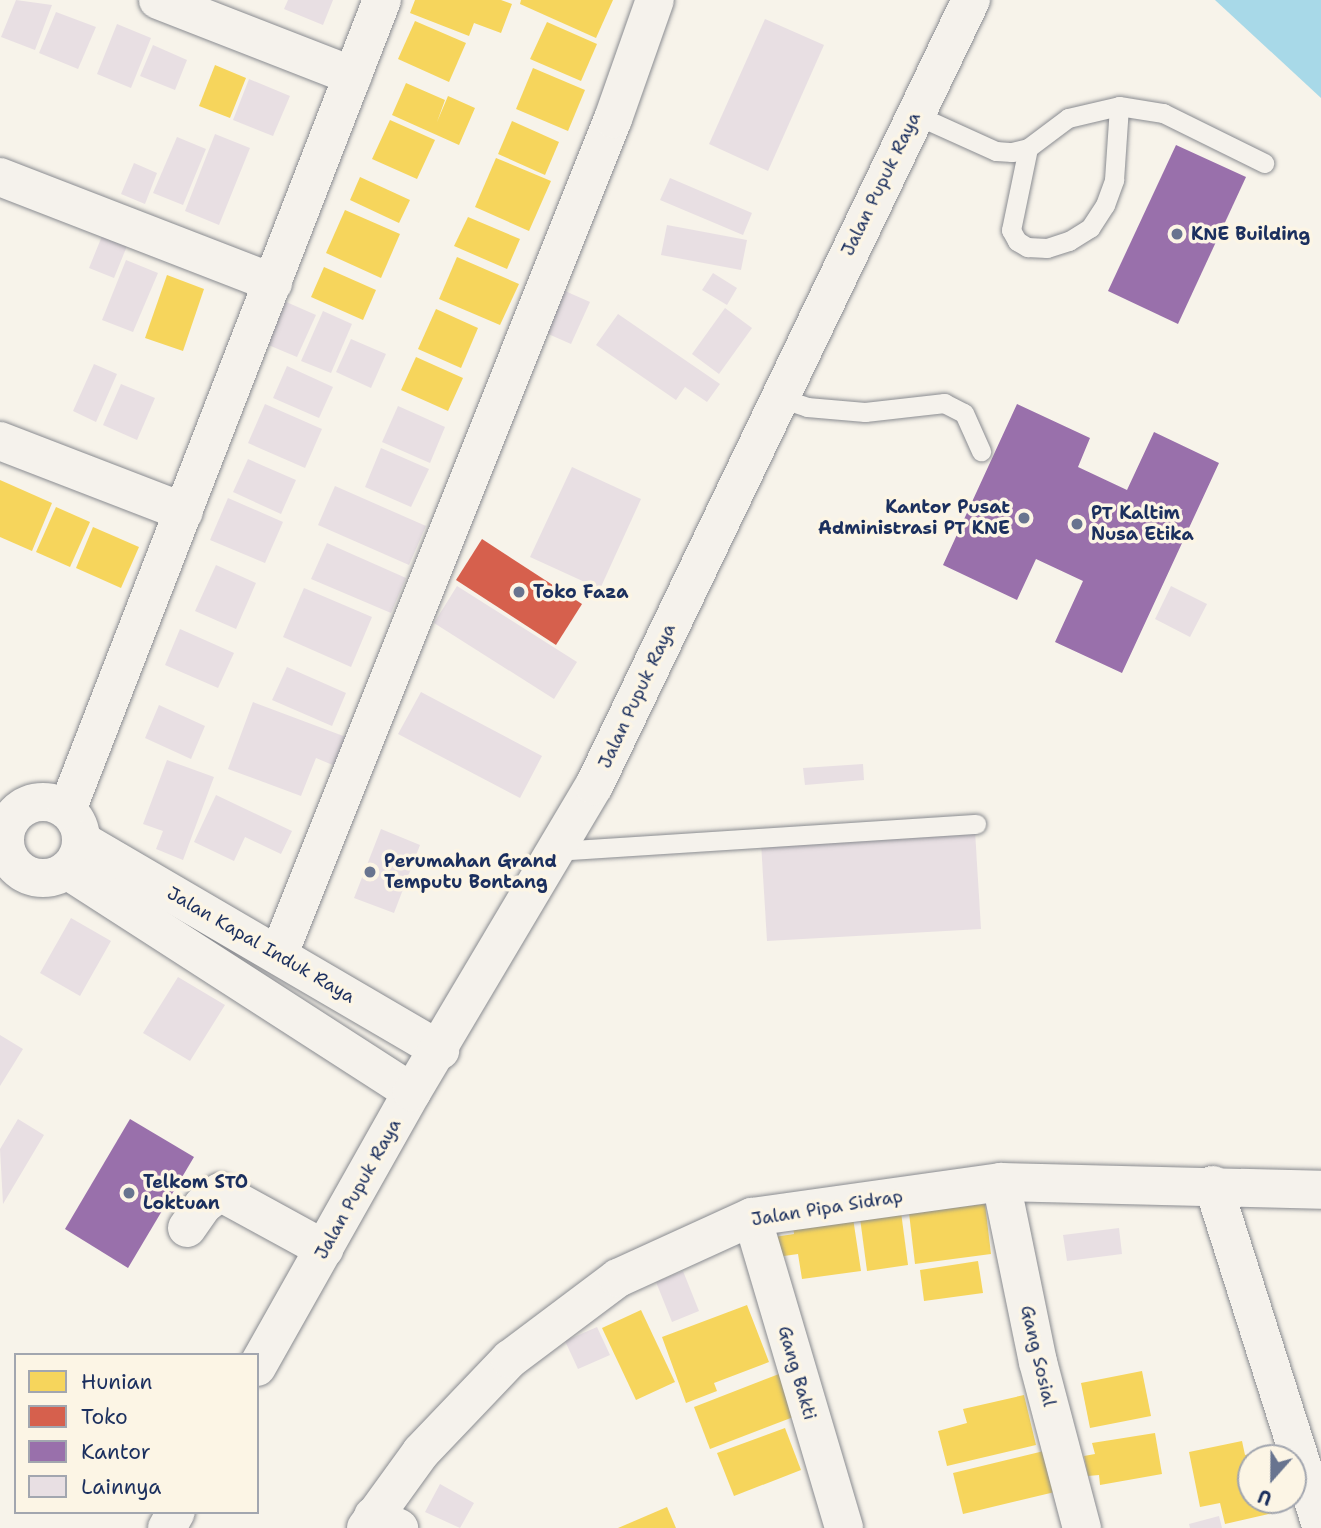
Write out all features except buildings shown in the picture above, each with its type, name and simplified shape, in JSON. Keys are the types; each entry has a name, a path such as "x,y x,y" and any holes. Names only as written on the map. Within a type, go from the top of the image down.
{"street":[{"path":"158,0 353,76"},
{"path":"72,840 46,801 12,798 3,849 18,870 34,878 51,877 72,840 184,512 383,0"},
{"path":"279,954 613,119 655,0"},
{"name":"Jalan Pupuk Raya","path":"259,1363 412,1092 440,1050 594,786 778,397 971,0"},
{"path":"0,177 273,283"},
{"path":"0,441 184,512"},
{"name":"Jalan Kapal Induk Raya","path":"72,840 279,954 440,1050"},
{"name":"Jalan Kapal Induk Raya","path":"72,840 412,1092"},
{"name":"Jalan Pipa Sidrap","path":"379,1524 421,1452 510,1359 618,1278 752,1217 1001,1182 1321,1189"},
{"name":"Gang Sosial","path":"1001,1182 1038,1362 1082,1528"},
{"path":"1213,1185 1321,1526"},
{"path":"187,1228 203,1205 220,1192 324,1249"},
{"name":"Gang Bakti","path":"752,1217 844,1528"}],"lane":[{"path":"914,114 996,151 1028,148 1068,118 1119,106 1163,113 1264,163"},
{"path":"1028,148 1011,230 1017,241 1027,247 1047,248 1069,241 1090,228 1105,205 1114,180 1119,106"},
{"path":"778,397 807,407 865,412 944,403 964,413 981,451"},
{"path":"556,850 976,824"}],"water":[{"path":"1215,0 1321,0 1321,98"}],"place":[{"name":"KNE Building","path":"1177,234"},
{"name":"Kantor Pusat Administrasi PT KNE","path":"1024,518"},
{"name":"PT Kaltim Nusa Etika","path":"1077,524"},
{"name":"Toko Faza","path":"519,592"},
{"name":"Perumahan Grand Temputu Bontang","path":"370,872"},
{"name":"Telkom STO Loktuan","path":"129,1193"}]}
